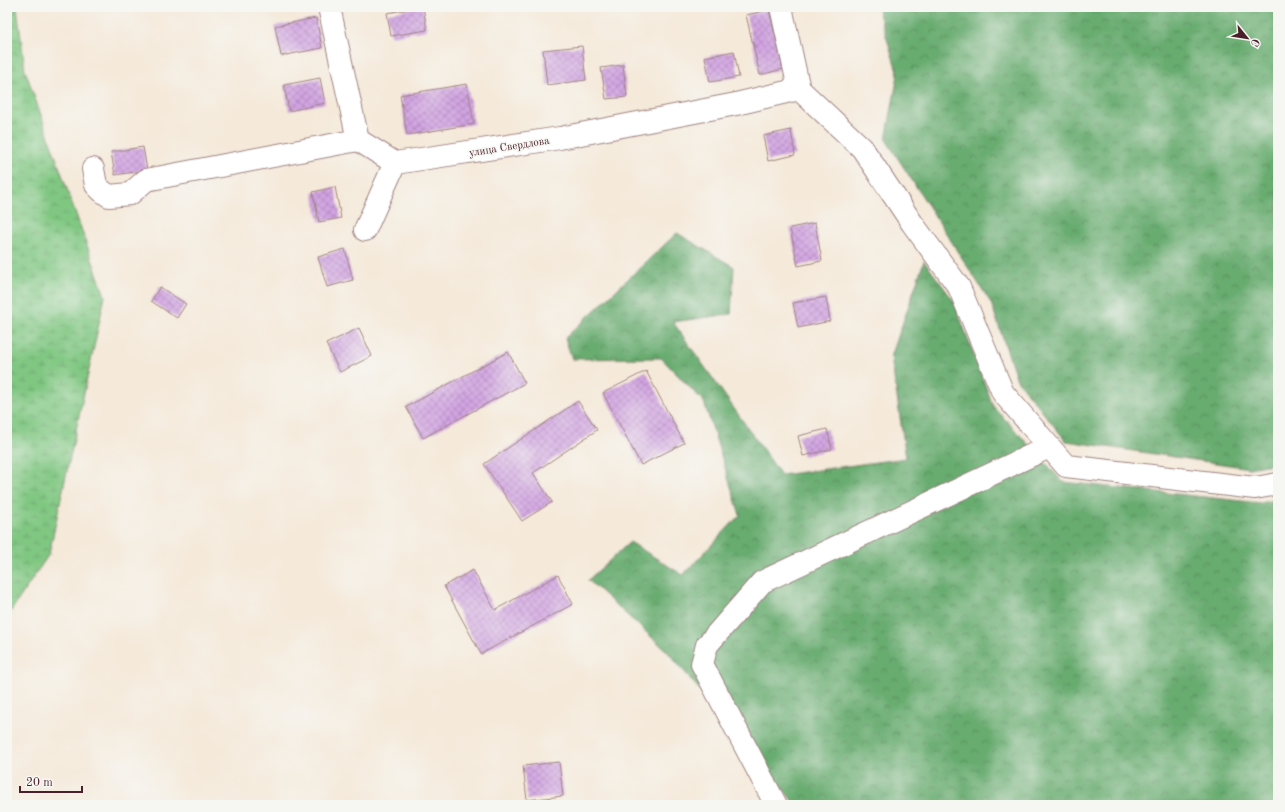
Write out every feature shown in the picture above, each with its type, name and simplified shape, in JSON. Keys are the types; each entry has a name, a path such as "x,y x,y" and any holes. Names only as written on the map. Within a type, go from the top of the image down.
{"street":[{"path":"329,7 358,140"},
{"path":"781,7 799,89 862,148 912,223 959,287 1003,392 1066,466 1255,488 1278,484"},
{"name":"улица Свердлова","path":"395,163 560,138 736,104 799,89"},
{"path":"93,169 96,184 102,192 109,196 130,194 146,180 358,140 395,163 365,230"},
{"path":"776,805 702,664 707,645 762,582 1049,447"}],"green space":[{"path":"7,7 17,7 25,70 105,296 49,554 7,617"},
{"path":"877,7 1278,7 1278,463 1249,468 1066,441 1017,380 991,303 886,140 898,74"},
{"path":"677,233 734,267 731,314 673,322 781,475 906,458 891,357 924,261 954,301 993,406 1063,482 1261,503 1278,499 1278,805 796,805 667,651 588,580 630,542 683,575 740,515 704,402 661,358 572,359 565,338"}],"building":[{"path":"423,7 427,30 391,36 387,13"},
{"path":"769,10 783,69 760,75 746,15"},
{"path":"316,18 322,48 281,56 275,26"},
{"path":"582,46 586,80 547,85 543,50"},
{"path":"734,51 739,77 710,82 705,57"},
{"path":"623,65 627,97 606,99 601,68"},
{"path":"320,78 325,103 289,111 284,85"},
{"path":"467,84 474,124 407,135 400,95"},
{"path":"791,130 795,155 768,161 763,136"},
{"path":"143,147 147,170 115,175 111,152"},
{"path":"335,187 341,218 319,222 313,192"},
{"path":"815,223 822,261 798,266 790,228"},
{"path":"345,249 353,280 327,287 318,257"},
{"path":"160,287 186,304 177,318 151,301"},
{"path":"826,297 830,321 798,328 793,303"},
{"path":"359,328 372,356 340,372 326,344"},
{"path":"508,352 525,383 423,438 406,407"},
{"path":"646,371 684,443 641,465 603,393"},
{"path":"578,401 597,430 533,473 552,502 522,521 484,464"},
{"path":"827,429 832,449 803,456 798,436"},
{"path":"473,570 495,610 558,575 573,604 481,654 444,586"},
{"path":"559,762 563,796 527,800 523,766"}]}
